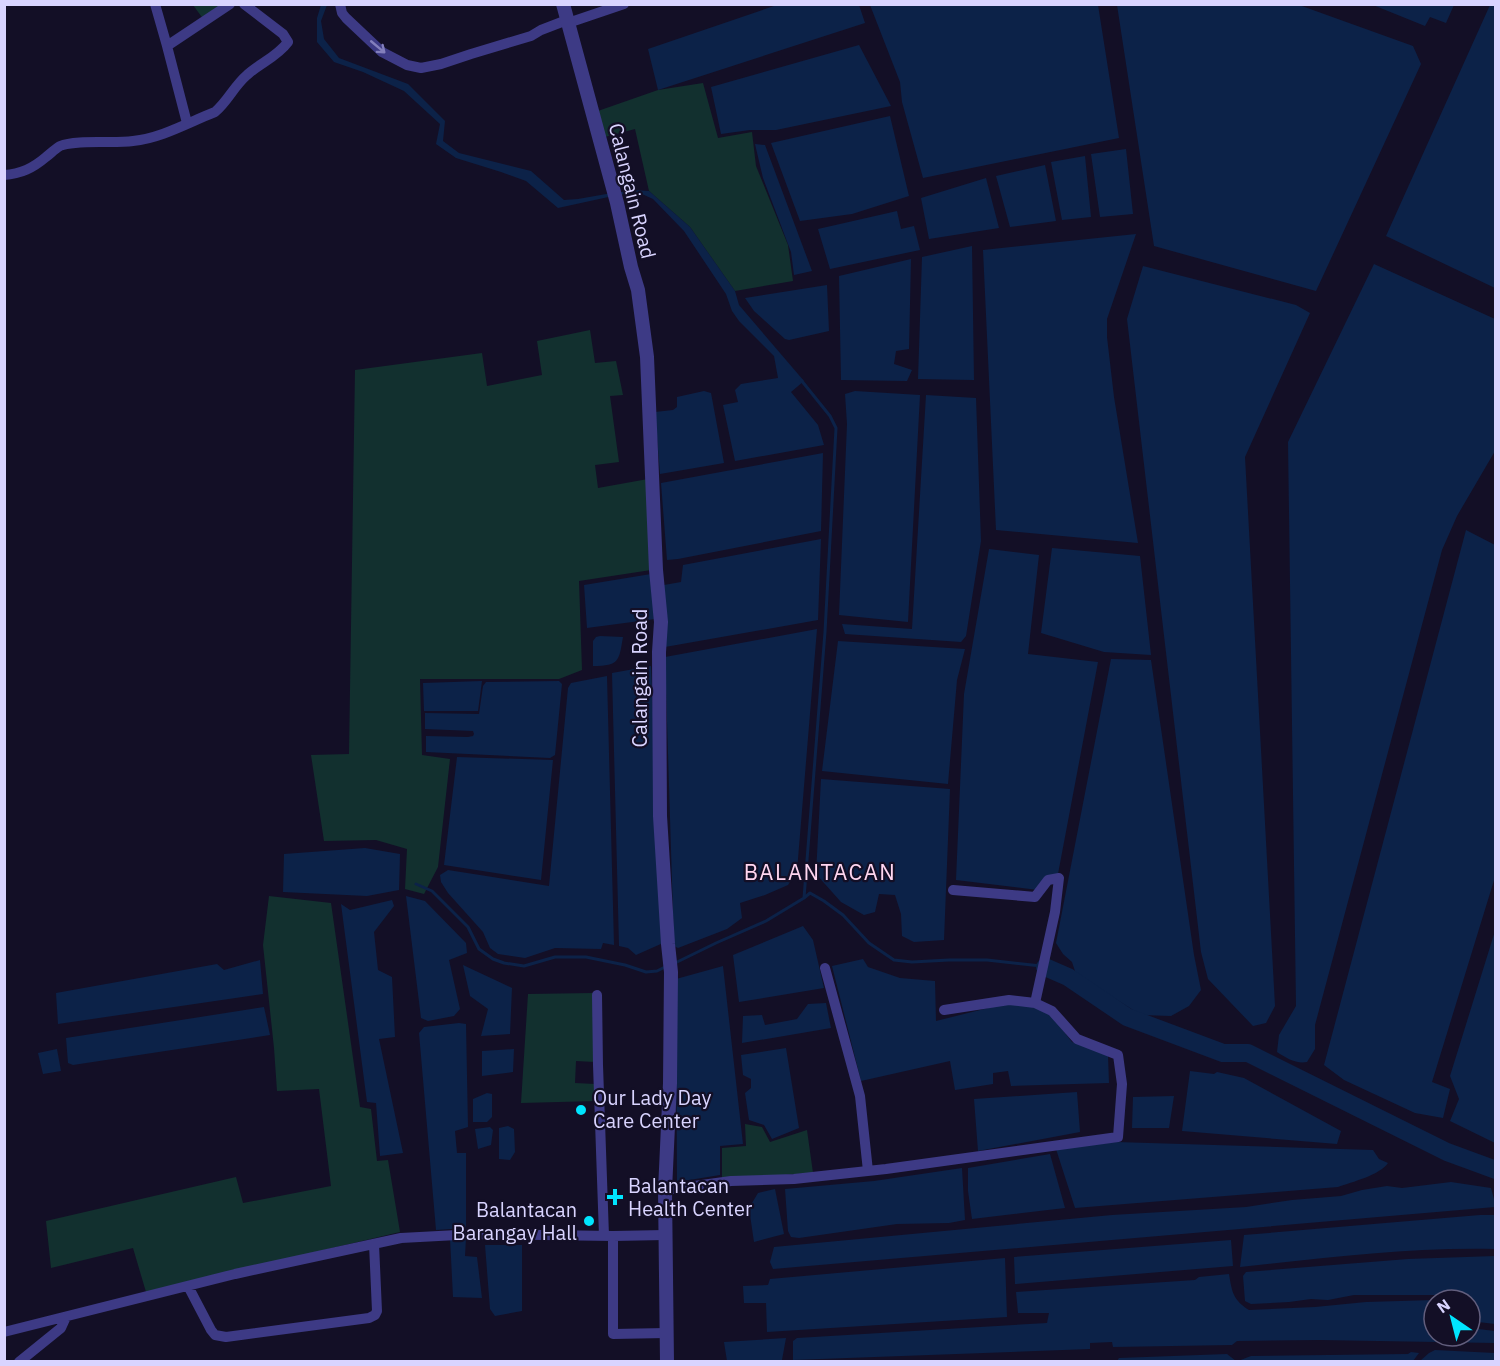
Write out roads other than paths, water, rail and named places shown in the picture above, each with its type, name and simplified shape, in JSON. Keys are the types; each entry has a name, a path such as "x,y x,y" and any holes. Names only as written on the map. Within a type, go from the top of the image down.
{"street":[{"path":"155,4 187,123"},
{"path":"167,46 230,4"},
{"path":"4,175 25,171 58,147 152,138 215,112 247,75 283,49 288,42 283,34 244,4"},
{"path":"340,4 346,18 382,52 407,65 421,68 531,36 567,21 624,4"},
{"name":"Calangain Road","path":"563,4 616,197 638,290 647,357 656,570 661,622 659,652 660,816 670,972 670,1083 665,1190 667,1362"},
{"path":"952,890 1035,897 1048,880 1059,878 1035,1003"},
{"path":"825,968 860,1096 868,1171"},
{"path":"597,995 598,1065 614,1334 666,1333"},
{"path":"665,1190 731,1181 794,1179 868,1171 1118,1137 1122,1084 1118,1055 1077,1039 1052,1011 1035,1003 1009,1000 944,1010"},
{"path":"4,1332 188,1286 401,1238 476,1233 665,1235"},
{"path":"188,1286 211,1330 215,1335 226,1337 369,1318 377,1311 374,1244"},
{"path":"20,1362 61,1328 66,1317"}],"water":[{"path":"1454,4 1446,23 1430,17 1425,26 1373,5"},
{"path":"321,5 327,5 321,21 324,39 339,58 408,84 445,121 443,141 459,153 531,171 564,200 612,193 613,196 558,208 526,181 456,158 436,144 440,124 404,91 363,72 334,62 317,42 317,18"},
{"path":"777,5 859,5 865,23 658,90 648,49"},
{"path":"870,5 1098,5 1119,138 923,178 902,102 900,82"},
{"path":"1117,5 1299,5 1413,46 1421,64 1316,291 1154,246"},
{"path":"1490,5 1496,5 1495,288 1386,236"},
{"path":"859,45 891,106 776,130 750,130 721,134 711,87"},
{"path":"890,116 909,196 852,214 800,221 771,143"},
{"path":"755,144 765,145 812,271 794,275 791,252 763,178"},
{"path":"1126,149 1133,214 1100,217 1091,154"},
{"path":"1085,156 1091,217 1062,220 1051,162"},
{"path":"1045,165 1056,221 1010,227 996,176"},
{"path":"986,178 999,228 929,239 921,198"},
{"path":"633,190 649,191 690,227 735,291 739,305 804,381 791,392 818,425 824,445 735,461 723,405 738,402 735,390 741,384 778,378 774,356 739,321 732,311 726,294 684,231 653,199 642,194 631,193 614,196 615,193"},
{"path":"897,211 901,229 914,226 920,250 830,269 818,229"},
{"path":"1136,234 1107,319 1107,337 1114,397 1138,543 996,530 983,250"},
{"path":"972,246 974,380 918,379 922,257"},
{"path":"911,259 909,349 896,351 894,364 912,370 907,381 841,380 839,276"},
{"path":"1374,264 1495,319 1495,451 1457,516 1442,550 1315,1025 1315,1049 1307,1062 1299,1062 1277,1052 1279,1035 1296,1006 1288,442"},
{"path":"1143,266 1296,305 1310,313 1245,457 1275,1006 1266,1023 1253,1026 1208,979 1201,952 1127,319"},
{"path":"827,285 829,331 789,340 754,311 745,298"},
{"path":"704,391 711,393 724,463 660,474 655,412 673,410 677,407 677,397"},
{"path":"855,391 920,395 908,622 839,615 847,424 845,394"},
{"path":"926,395 976,398 981,541 966,636 961,642 845,634 842,624 912,629"},
{"path":"823,453 821,531 667,560 661,483"},
{"path":"1466,530 1495,545 1495,877 1432,1082 1450,1089 1443,1118 1415,1113 1344,1080 1324,1065"},
{"path":"821,539 818,620 665,647 664,585 681,582 683,565"},
{"path":"1052,548 1140,556 1151,655 1104,652 1041,633"},
{"path":"989,549 1039,555 1028,654 1098,662 1058,874 1038,890 956,880 964,694"},
{"path":"651,574 655,619 587,628 584,585"},
{"path":"817,629 797,871 788,885 740,903 742,918 727,929 678,948 674,946 665,657"},
{"path":"600,636 623,637 619,656 609,665 593,666 593,641"},
{"path":"838,641 965,649 957,680 948,784 822,771"},
{"path":"1111,659 1151,660 1201,990 1189,1006 1171,1016 1141,1015 1076,974 1072,962 1056,943"},
{"path":"651,666 663,943 636,955 628,948 619,946 612,673"},
{"path":"607,676 614,945 603,943 601,949 555,948 525,958 498,954 490,948 483,932 448,893 441,882 440,875 448,870 549,886 568,688 571,683"},
{"path":"482,681 478,711 424,711 423,683"},
{"path":"559,681 562,684 555,755 550,758 426,752 426,736 468,737 474,734 473,731 425,729 425,713 479,714 483,686 486,682"},
{"path":"457,757 553,760 541,880 444,865"},
{"path":"821,779 950,789 944,940 914,942 902,936 901,914 895,895 879,894 875,912 864,915 841,902 816,874"},
{"path":"365,848 400,854 399,890 367,896 283,892 284,854"},
{"path":"406,896 425,901 466,943 467,953 449,960 460,1009 454,1016 428,1021 421,1018"},
{"path":"392,900 394,906 374,932 378,970 392,977 395,1037 379,1039 403,1153 380,1156 376,1103 367,1102 341,904 350,910"},
{"path":"803,926 813,940 824,988 739,1002 733,955"},
{"path":"1495,931 1496,1143 1450,1121 1459,1099 1450,1076"},
{"path":"863,959 868,967 900,978 935,981 936,1021 1012,1002 1048,1011 1072,1042 1108,1055 1109,1083 1011,1086 1008,1071 993,1073 993,1084 955,1090 950,1061 861,1081 832,966"},
{"path":"260,960 263,994 58,1024 56,993 217,964 224,970"},
{"path":"463,965 512,988 510,1034 481,1036 488,1009 470,996"},
{"path":"723,966 743,1144 720,1146 720,1175 677,1182 676,979"},
{"path":"826,1003 831,1028 742,1043 743,1016 762,1015 765,1025 797,1019 808,1004"},
{"path":"264,1007 270,1035 73,1065 68,1063 66,1038"},
{"path":"466,1024 468,1127 455,1131 457,1153 466,1153 466,1228 436,1230 419,1033 424,1027"},
{"path":"786,1048 799,1128 772,1139 764,1125 749,1120 745,1093 751,1088 751,1079 743,1075 741,1055"},
{"path":"57,1049 61,1071 43,1074 38,1053"},
{"path":"514,1049 513,1072 482,1076 482,1051"},
{"path":"1190,1071 1214,1074 1217,1072 1244,1078 1341,1131 1337,1144 1182,1131"},
{"path":"1077,1092 1080,1132 978,1151 974,1099"},
{"path":"487,1093 492,1094 492,1117 487,1122 473,1122 473,1099"},
{"path":"1174,1096 1169,1128 1132,1128 1133,1097"},
{"path":"508,1126 514,1129 515,1152 510,1160 499,1159 499,1128"},
{"path":"490,1127 493,1130 491,1145 478,1149 475,1129"},
{"path":"1116,1142 1373,1150 1379,1159 1388,1163 1372,1175 1338,1187 1075,1208 1056,1149"},
{"path":"1050,1154 1065,1208 972,1219 968,1168"},
{"path":"962,1168 965,1220 949,1223 897,1224 799,1238 791,1237 788,1231 785,1189 874,1181"},
{"path":"1451,1182 1491,1188 1495,1207 773,1269 770,1262 774,1247 1112,1215 1246,1207 1341,1196 1387,1186 1402,1188"},
{"path":"775,1189 784,1234 754,1242 749,1208 758,1193"},
{"path":"1495,1215 1495,1249 1399,1251 1240,1267 1244,1235"},
{"path":"450,1238 466,1238 465,1256 477,1257 482,1298 453,1297"},
{"path":"1231,1240 1233,1266 1015,1284 1014,1257"},
{"path":"485,1245 522,1245 522,1311 495,1316 490,1309"},
{"path":"1495,1256 1495,1324 1482,1322 1482,1288 1422,1288 1422,1295 1354,1295 1328,1300 1311,1299 1251,1304 1245,1301 1243,1276 1246,1272 1408,1259"},
{"path":"1005,1258 1007,1317 767,1332 766,1303 744,1303 743,1286 768,1285 770,1279"},
{"path":"1229,1274 1234,1295 1249,1310 1422,1300 1422,1342 1237,1341 1232,1345 1113,1347 1112,1342 1090,1343 1090,1349 793,1360 793,1341 797,1338 1047,1323 1049,1313 1018,1313 1016,1292 1195,1280 1199,1277"},
{"path":"1482,1329 1495,1331 1495,1343 1482,1343"},
{"path":"786,1338 782,1360 727,1361 724,1342"},
{"path":"1435,1350 1495,1353 1495,1361 1420,1361"},
{"path":"1419,1353 1413,1361 1238,1361 1251,1356 1408,1354"},
{"path":"1227,1354 1236,1361 1117,1361 1119,1358"}],"waterway":[{"path":"801,380 830,416 836,428 825,632 804,898 810,893 824,901 843,915 869,943 894,960 912,962 987,960 1041,966"},
{"path":"416,884 432,891 468,927 479,949 493,959 504,963 524,966 555,957 586,957 646,972 657,971 667,966"},
{"path":"673,964 766,921 804,898"},
{"path":"1045,967 1068,977 1127,1017 1223,1053 1248,1053 1447,1152 1496,1170"}],"place":[{"name":"Our Lady Day Care Center","path":"581,1110"},
{"name":"Balantacan Health Center","path":"615,1197"},
{"name":"Balantacan Barangay Hall","path":"589,1221"}],"district":[{"name":"BALANTACAN","path":"820,872"}]}
